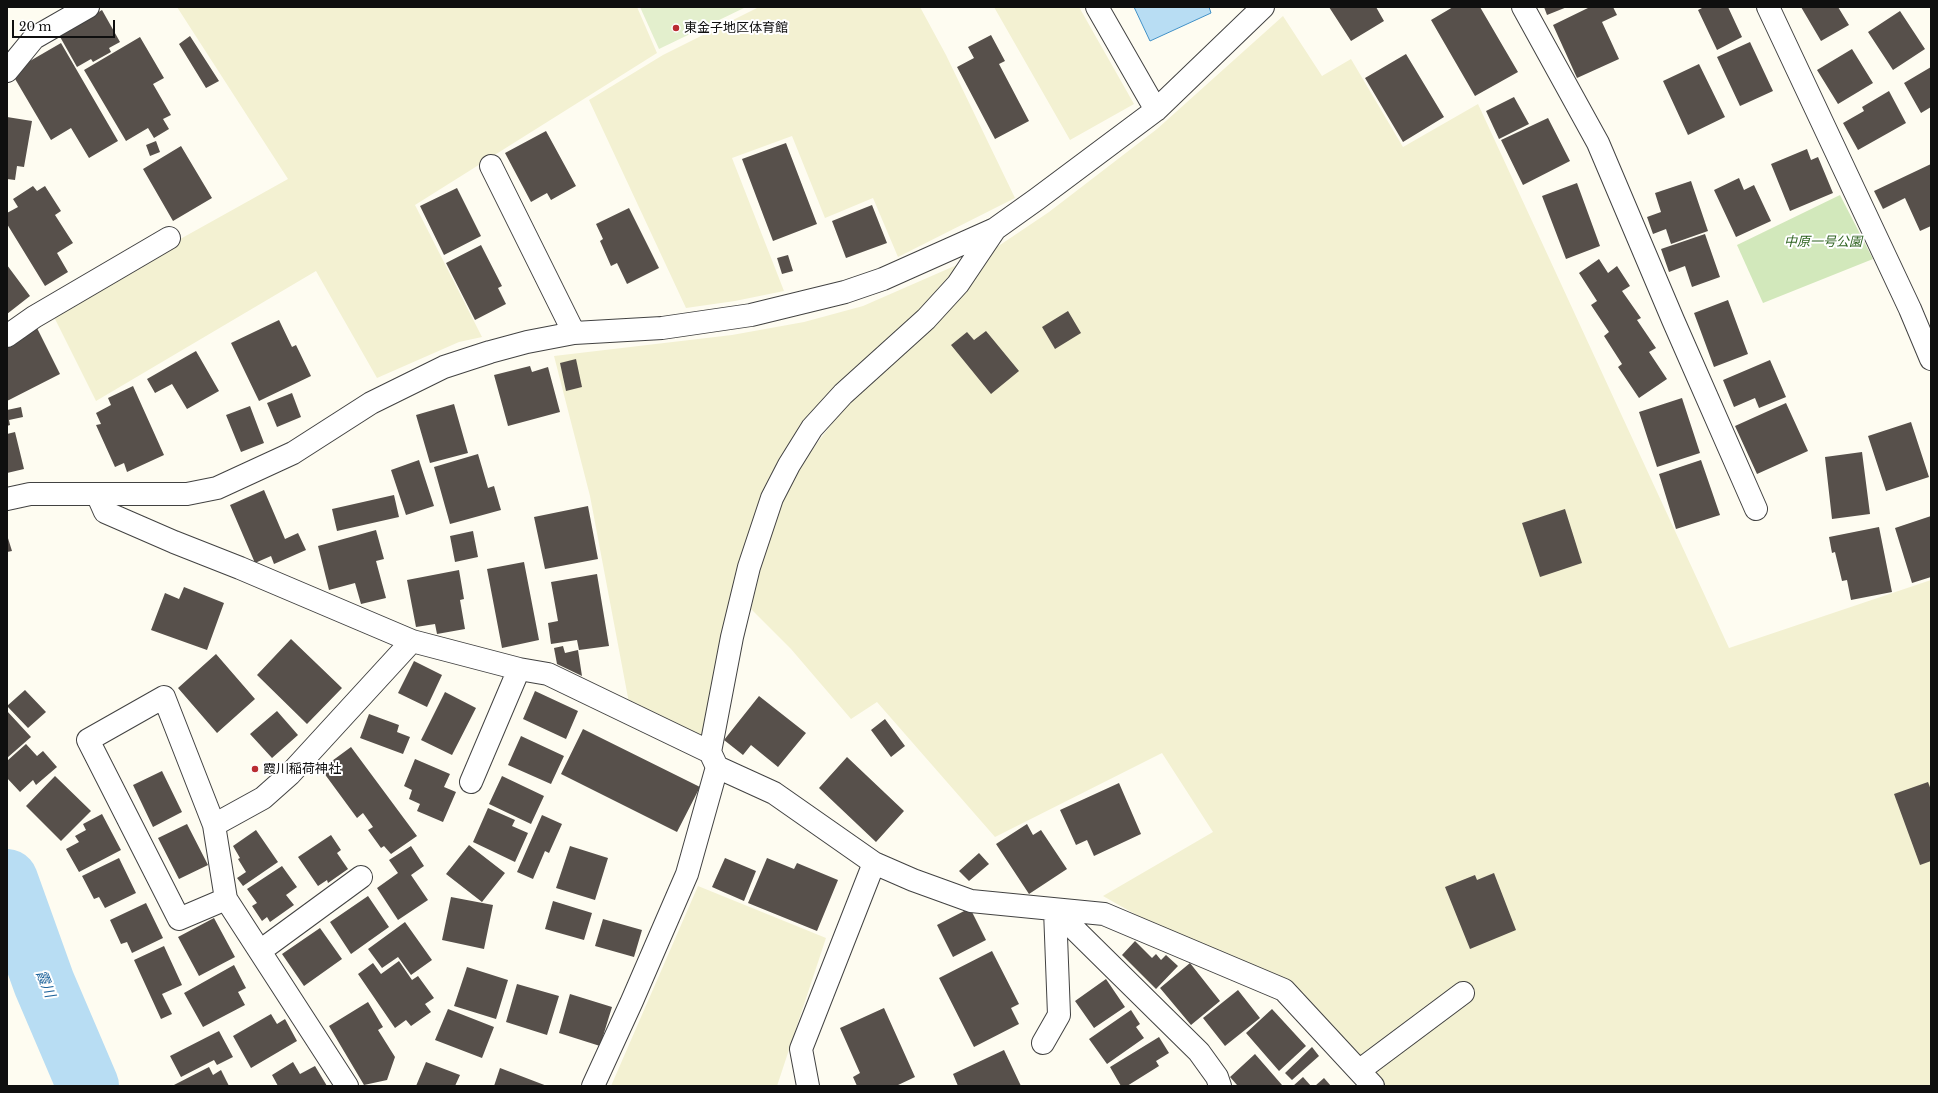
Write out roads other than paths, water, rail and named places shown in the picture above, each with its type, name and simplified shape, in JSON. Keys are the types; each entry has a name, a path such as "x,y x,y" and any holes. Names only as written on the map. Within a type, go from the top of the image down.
{"street":[{"path":"7,71 34,38 88,7"},
{"path":"1097,7 1156,110"},
{"path":"7,499 30,494 187,494 217,488 293,453 370,403 444,367 528,342 574,334 662,328 751,315 798,305 845,292 883,279 995,229 1156,110 1263,7"},
{"path":"1523,7 1598,143 1673,320 1756,509"},
{"path":"1768,7 1900,289 1931,359"},
{"path":"491,166 574,334"},
{"path":"593,1086 687,874 714,759 732,637 749,567 772,498 789,465 812,428 842,394 926,319 958,284 995,229"},
{"path":"7,336 34,317 169,238"},
{"path":"97,494 106,512 174,542 240,568 412,641 519,669 548,674 714,759 774,793 874,863 913,880 971,901 1104,914 1284,990 1366,1078 1463,993"},
{"path":"214,825 263,798 284,779 412,641"},
{"path":"471,782 519,669"},
{"path":"226,899 179,919 88,740 164,697 214,825 226,899 348,1086"},
{"path":"808,1086 801,1049 874,863"},
{"path":"260,951 361,877"},
{"path":"1044,1042 1058,1015 1054,910"},
{"path":"1054,910 1199,1052 1217,1077 1220,1086"}],"water":[{"path":"1134,7 1209,7 1211,13 1150,41"}],"waterway":[{"name":"霞川","path":"7,880 44,983 88,1086"}],"place":[{"name":"東金子地区体育館","path":"676,28"},
{"name":"霞川稲荷神社","path":"255,769"}],"park label":[{"name":"中原一号公園","path":"1823,242"}]}
